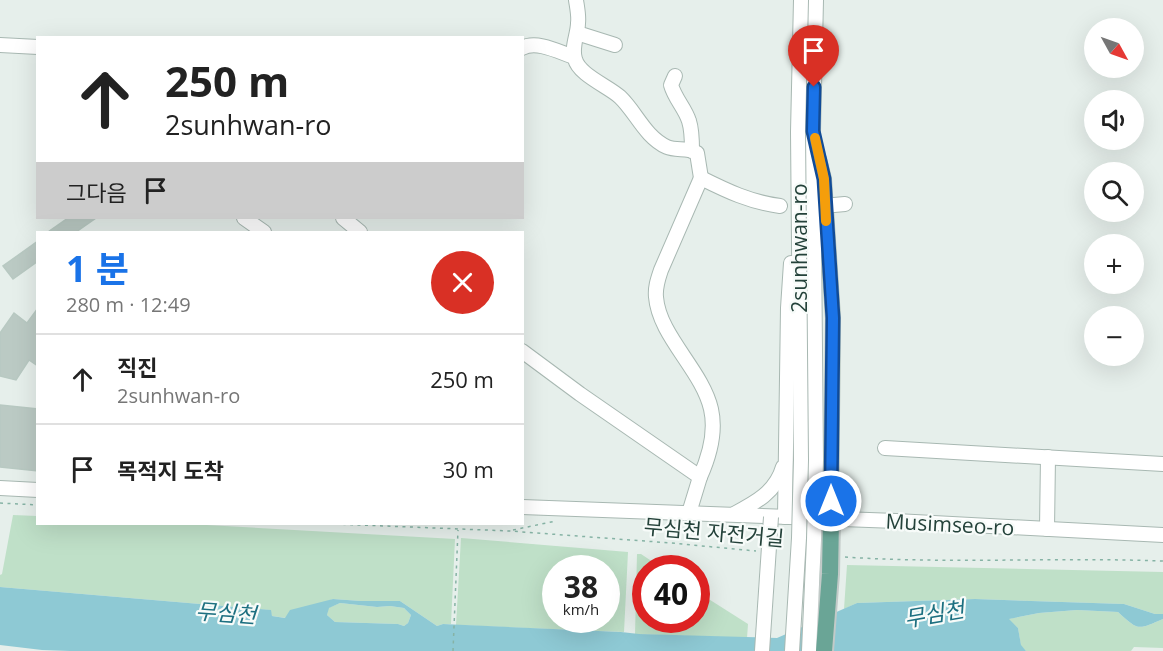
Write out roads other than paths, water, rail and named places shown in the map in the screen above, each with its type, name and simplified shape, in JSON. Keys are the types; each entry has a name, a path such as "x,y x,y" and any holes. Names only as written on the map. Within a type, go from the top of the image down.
{"main road":[{"path":"824,651 830,574 831,519"}],"street":[{"path":"576,0 578,23 574,57 576,63 582,70 622,99 655,139 667,147 697,153 701,178 661,270 656,295 663,324 704,390 711,409 713,424 711,443 689,513"},
{"name":"2sunhwan-ro","path":"792,651 801,460 799,100 801,0"},
{"name":"2sunhwan-ro","path":"808,651 816,460 813,131 816,0"},
{"path":"577,33 615,45"},
{"path":"0,45 36,47"},
{"path":"524,47 538,46 574,57"},
{"path":"675,76 671,85 674,96 689,120 692,151"},
{"path":"785,517 788,308 792,228 791,132 799,100"},
{"path":"813,131 824,179 833,318 831,519"},
{"path":"701,178 750,200 780,206"},
{"path":"245,219 263,231"},
{"path":"344,219 359,231"},
{"path":"524,352 700,477"},
{"path":"885,448 1163,464"},
{"path":"732,515 757,502 775,485 782,472 787,453"},
{"path":"1047,529 1048,457"},
{"path":"786,475 797,485 811,486 821,482 831,467"},
{"path":"0,488 36,490"},
{"name":"Musimseo-ro","path":"524,507 1163,534"},
{"path":"762,651 771,517"}],"water":[{"name":"무심천","path":"0,587 271,610 272,616 285,618 290,610 333,599 400,601 437,626 443,624 542,628 542,633 620,632 777,638 857,603 975,599 1124,604 1155,614 1163,614 1163,619 1143,627 1130,623 1118,612 1077,610 1039,613 1009,619 1018,628 1021,645 1026,651 42,650 0,645","holes":["340,603 404,608 411,615 408,623 404,626 335,622 327,615 329,608"]}]}
